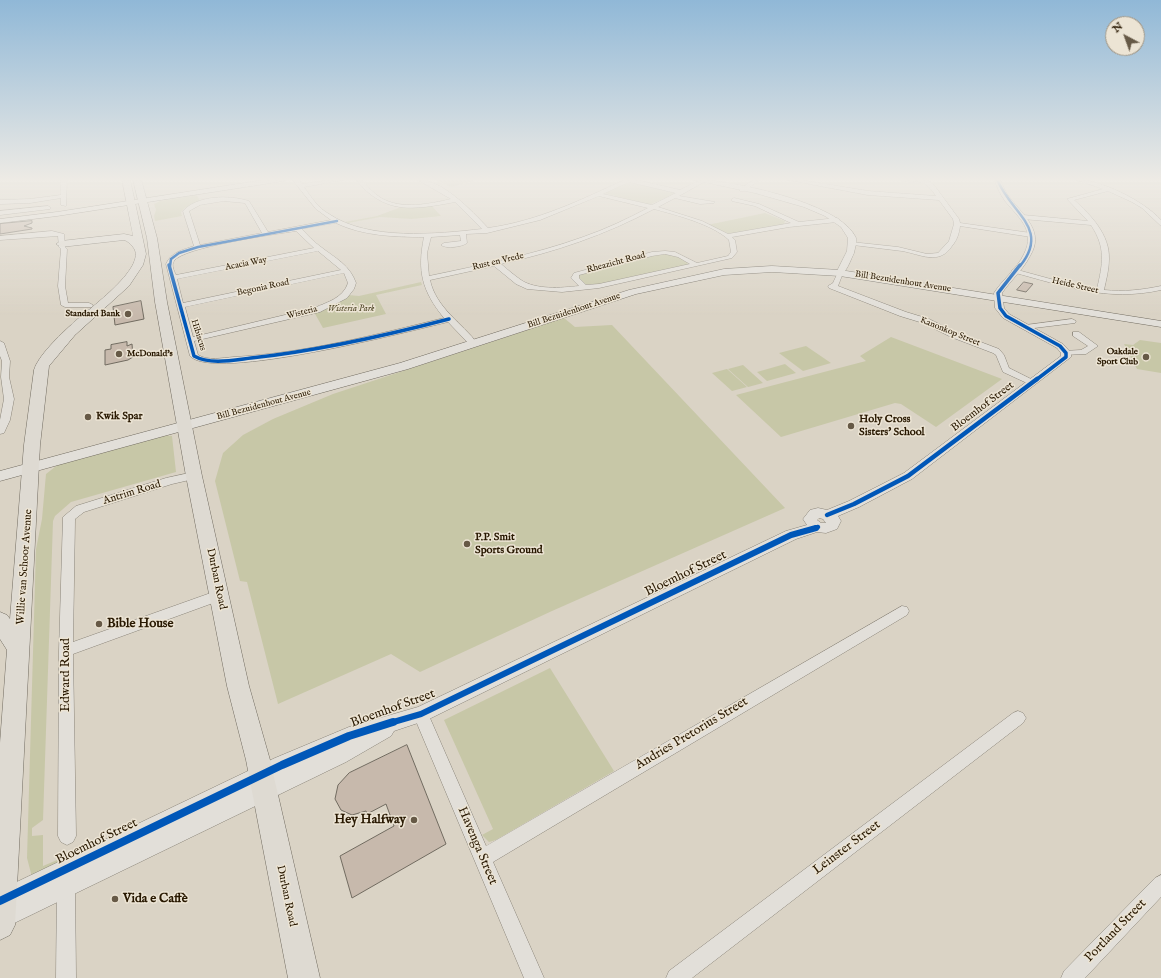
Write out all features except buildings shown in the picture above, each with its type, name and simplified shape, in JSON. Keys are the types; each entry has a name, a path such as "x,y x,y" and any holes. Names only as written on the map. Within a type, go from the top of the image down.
{"main road":[{"path":"135,225 140,249"},
{"name":"Durban Road","path":"148,225 152,238 161,302 194,476 238,686 262,784 304,978"},
{"path":"61,244 124,237 131,239 140,249"},
{"name":"Willie van Schoor Avenue","path":"0,913 31,463 42,366 72,330 128,280 140,260 140,249"},
{"name":"Bill Bezuidenhout Avenue","path":"0,467 31,463 404,366 471,341 629,287 705,270 763,264 799,264 1161,324"},
{"path":"90,305 128,280"},
{"name":"Bill Bezuidenhout Avenue","path":"998,296 1161,319"},
{"name":"Bill Bezuidenhout Avenue","path":"0,476 31,463"},
{"path":"0,621 19,650"}],"street":[{"path":"191,225 198,247"},
{"path":"260,225 266,234"},
{"name":"Hibiscus","path":"317,225 198,247 179,253 171,259 169,262 173,278 196,358 207,361 216,361 321,349 367,340 449,319"},
{"path":"350,225 374,231 397,234 428,235 463,234 487,231 514,225"},
{"path":"481,225 487,231"},
{"name":"Rust en Vrede","path":"425,279 545,251 579,240 618,225"},
{"path":"703,225 727,236 794,225"},
{"path":"841,271 853,243 849,232 842,225"},
{"path":"853,243 935,256 947,247 954,238 957,225"},
{"path":"961,225 1031,235"},
{"path":"1028,225 1031,235 1029,251 1024,261 1014,271 998,296 1000,308 1004,313 1026,327 1060,346 1066,353 1083,352 1094,346 1076,334"},
{"path":"1093,225 1102,239 1106,256 1100,292"},
{"name":"Wisteria","path":"190,340 310,312 330,305 344,296 350,289 351,280 345,271 334,259 319,249 298,228"},
{"path":"0,238 58,233 61,235 61,244 62,248 64,249 62,290 64,303 65,305 90,305"},
{"path":"444,245 464,242 463,234"},
{"path":"428,235 423,249 423,269 425,279 435,299 449,319 471,341"},
{"name":"Rheazicht Road","path":"495,263 519,282 530,287 562,290 585,288 720,260 732,255 734,249 732,240 727,236"},
{"name":"Acacia Way","path":"173,278 319,249"},
{"name":"Rheazicht Road","path":"585,288 574,278 577,273 652,254 662,252 676,254 683,256 696,265"},
{"name":"Begonia Road","path":"181,306 345,271"},
{"name":"Kanonkop Street","path":"841,271 836,284 832,286 934,325 938,331 954,334 996,351 1000,354 1003,367 1006,370 1032,382"},
{"name":"Heide Street","path":"1014,271 1100,292 1134,294 1161,288"},
{"path":"1026,327 1072,321"},
{"path":"0,343 5,355 5,377 9,396 5,420 0,431"},
{"name":"Bloemhof Street","path":"0,913 66,878 262,784 339,756 416,715 814,524 825,529 830,527 833,525 830,518 908,476 1064,359 1066,353"},
{"name":"Antrim Road","path":"72,514 80,509 170,481 194,476"},
{"name":"Edward Road","path":"67,836 66,651 68,520 72,514"},
{"path":"66,651 219,594"},
{"name":"Andries Pretorius Street","path":"483,858 902,611"},
{"name":"Havenga Street","path":"416,715 483,858 534,978"},
{"name":"Leinster Street","path":"676,978 1018,718"},
{"path":"66,878 66,978"},
{"name":"Portland Street","path":"1071,978 1161,884"}],"green space":[{"path":"707,225 785,225 785,225 730,234"},
{"path":"667,253 675,254 688,263 687,265 595,285 584,284 578,277 578,275 651,255"},
{"name":"Wisteria Park","path":"421,282 422,285 376,295 386,314 323,328 314,312 348,295 359,296"},
{"name":"P.P. Smit Sports Ground","path":"564,318 575,327 612,325 785,508 552,611 420,672 391,654 278,704 247,582 240,581 215,481 223,453 243,435 273,419 333,394"},
{"path":"891,337 1002,379 936,427 901,404 895,403 781,437 736,395 866,361 860,356"},
{"name":"Oakdale Sport Club","path":"1140,340 1161,343 1161,373 1137,369 1124,344 1133,345"},
{"path":"806,346 831,363 803,371 779,353"},
{"path":"785,364 796,373 767,381 757,372"},
{"path":"743,365 763,383 748,387 728,369"},
{"path":"727,369 747,387 732,391 712,373"},
{"path":"162,435 172,436 176,472 71,502 55,516 53,521 43,820 32,828 32,836 43,835 43,866 69,855 69,859 32,877 27,858 36,549 42,519 46,474 60,463"},
{"path":"550,668 614,771 496,840 489,842 482,835 493,829 444,720"}],"cycle path":[{"path":"318,225 198,247 179,253 171,259 169,264 194,356 199,359 211,361 301,352 390,334 449,319"},
{"path":"827,515 854,504 908,476 1066,357 1066,353 1060,346 1006,316 1000,308 998,293 1025,259 1032,243 1028,225"},
{"path":"0,901 282,765 349,736 421,714 791,535 818,527"}],"place":[{"name":"Standard Bank","path":"128,314"},
{"name":"McDonald's","path":"119,354"},
{"name":"Oakdale Sport Club","path":"1146,357"},
{"name":"Kwik Spar","path":"88,417"},
{"name":"Holy Cross Sisters' School","path":"851,426"},
{"name":"P.P. Smit Sports Ground","path":"467,544"},
{"name":"Bible House","path":"99,624"},
{"name":"Hey Halfway","path":"414,820"},
{"name":"Vida e Caffè","path":"115,899"}]}
